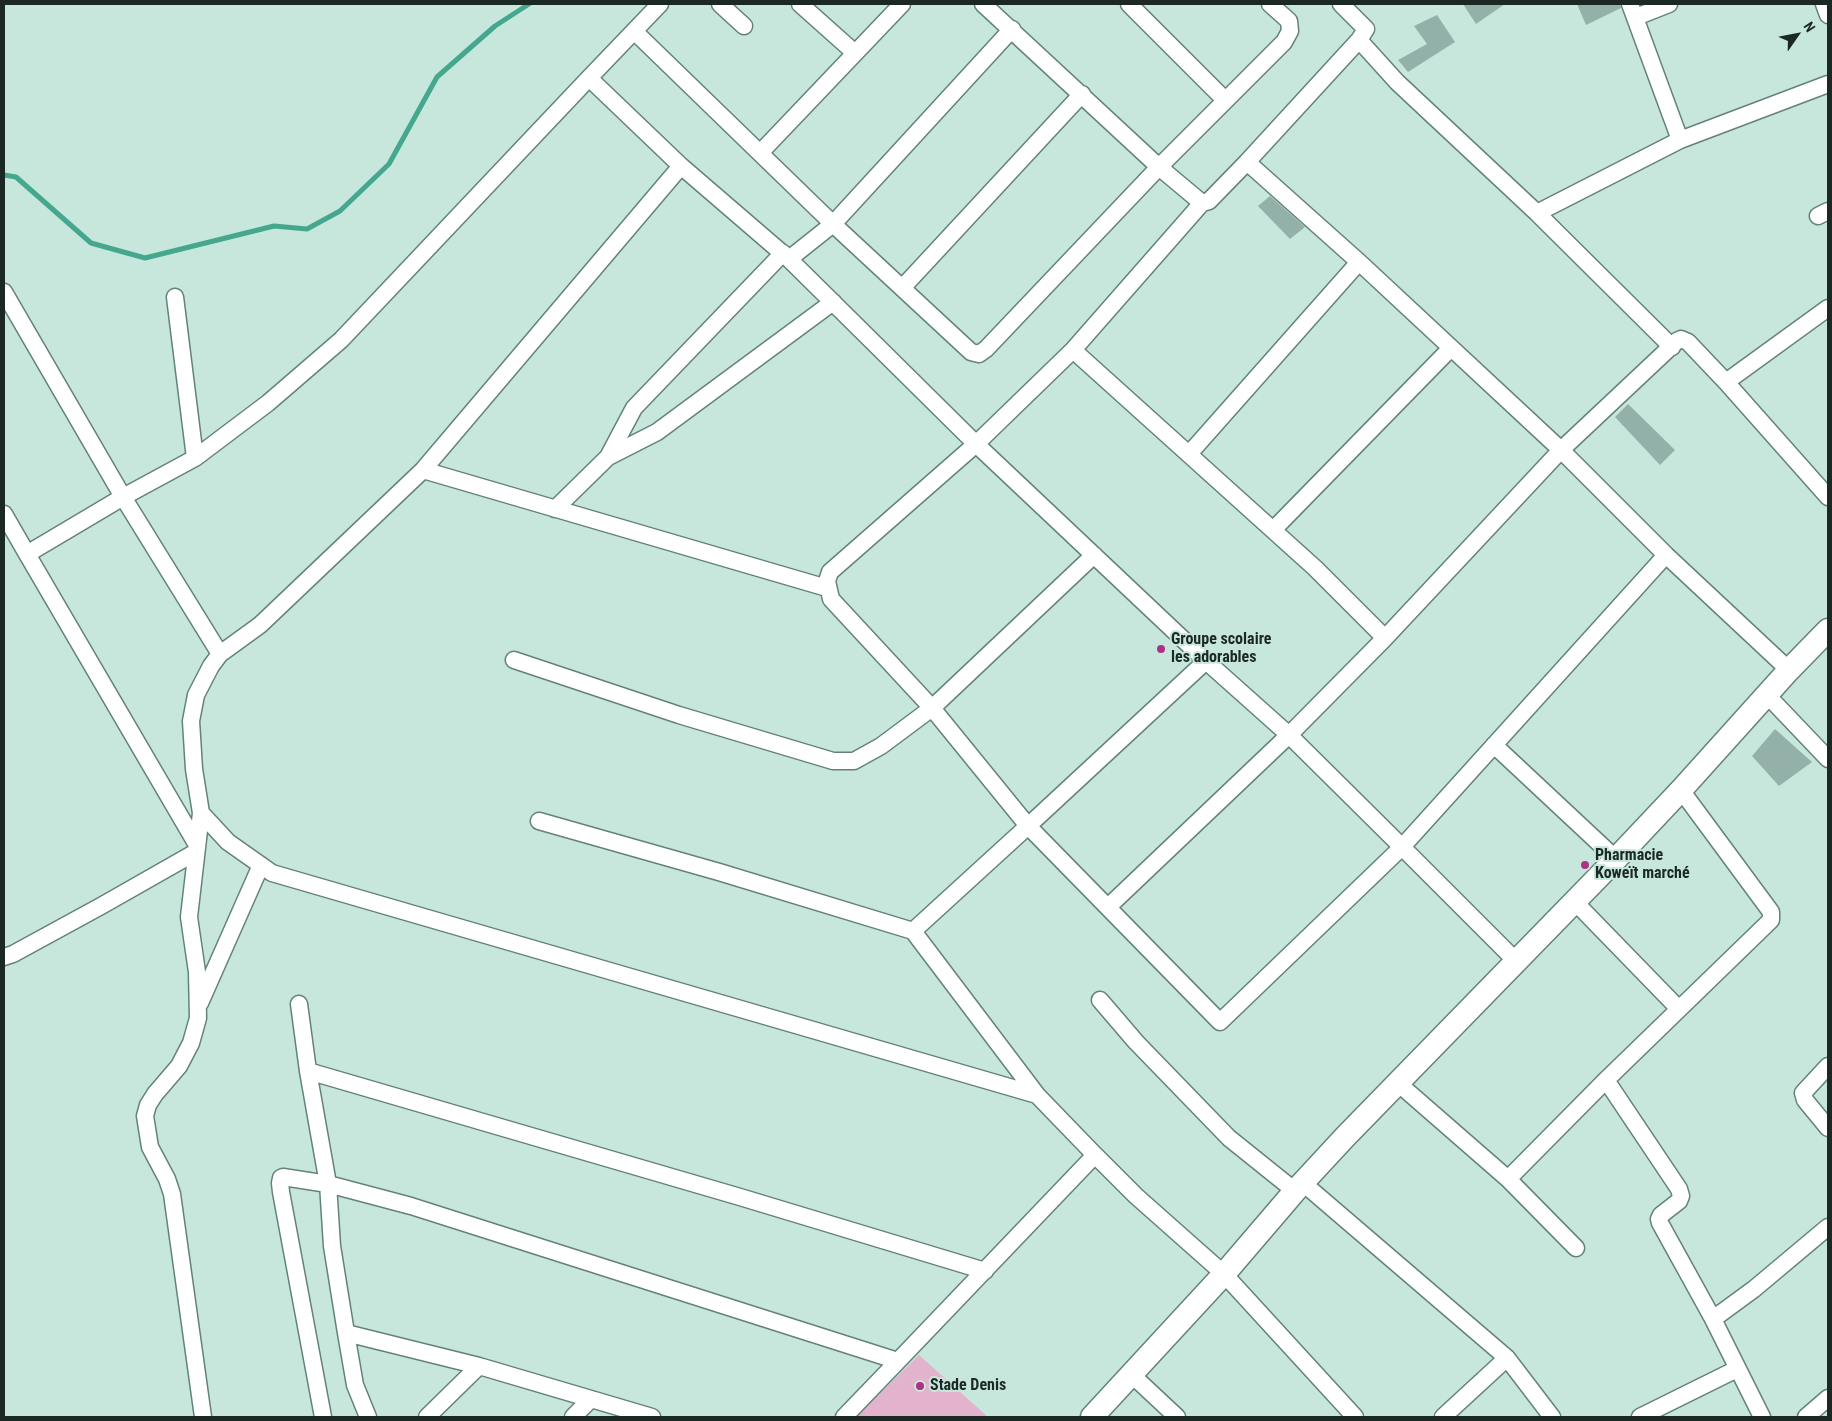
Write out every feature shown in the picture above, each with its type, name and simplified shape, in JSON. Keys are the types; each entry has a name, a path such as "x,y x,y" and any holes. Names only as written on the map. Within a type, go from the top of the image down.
{"street":[{"path":"27,554 123,497 195,458 268,403 341,340 660,4"},
{"path":"720,4 744,26"},
{"path":"800,4 855,54"},
{"path":"760,153 902,4"},
{"path":"983,4 1159,167 1202,202"},
{"path":"1129,4 1225,100"},
{"path":"634,31 833,224 971,352 979,354 986,350 1159,167 1284,42 1290,30 1289,21 1270,4"},
{"path":"1341,4 1366,29 1359,40 1247,162 1209,201 1202,202 1073,350 976,444 830,572 827,582 830,600 932,708 1028,826 1220,1022 1402,847 1666,556"},
{"path":"1669,4 1633,10 1680,140"},
{"path":"1824,4 1828,15"},
{"path":"608,457 634,408 786,256 833,224 1012,29"},
{"path":"1359,40 1397,82 1537,213 1672,346"},
{"path":"589,78 680,166 786,256 976,444 1206,661 1289,736 1517,962"},
{"path":"1537,213 1680,140 1828,84"},
{"path":"902,287 1082,94"},
{"path":"1247,162 1359,262 1561,450 1666,556 1789,670"},
{"path":"203,1417 172,1194 167,1179 150,1147 145,1116 148,1105 155,1094 179,1066 191,1042 198,1018 197,972 190,917 200,813 194,770 191,721 196,695 211,666 220,654 260,625 424,470 680,166"},
{"path":"1189,454 1359,262"},
{"path":"4,292 123,497 220,654"},
{"path":"175,297 195,458"},
{"path":"555,509 608,457 657,432 833,302"},
{"path":"1726,382 1828,308"},
{"path":"1108,908 1289,736 1385,638 1561,450 1672,346 1682,339 1688,342 1726,382 1828,497"},
{"path":"1273,530 1451,348"},
{"path":"1073,350 1315,568 1385,638"},
{"path":"424,470 827,588"},
{"path":"4,514 196,848"},
{"path":"514,660 679,715 833,761 854,761 881,746 932,708 1094,554"},
{"path":"1092,1417 1224,1274 1345,1137 1399,1084 1616,860 1789,670 1828,630"},
{"path":"913,932 1206,661"},
{"path":"1767,695 1828,759"},
{"path":"1494,745 1616,860"},
{"path":"1508,1179 1606,1080 1771,920 1771,912 1681,790"},
{"path":"200,813 228,842 272,873 1038,1095"},
{"path":"539,821 719,872 913,932 1038,1095 1136,1196 1224,1274 1356,1417"},
{"path":"4,957 101,906 196,848"},
{"path":"199,1005 261,865"},
{"path":"1575,902 1679,1009"},
{"path":"1100,1000 1136,1042 1229,1138 1299,1187 1507,1358 1552,1417"},
{"path":"299,1004 308,1071 328,1184 332,1246 346,1333 355,1385 368,1417"},
{"path":"1828,1066 1803,1093 1805,1100 1828,1128"},
{"path":"308,1071 740,1197 985,1271"},
{"path":"1606,1080 1679,1189 1681,1196 1679,1201 1661,1215 1660,1223 1713,1319 1762,1417"},
{"path":"1399,1084 1508,1179 1576,1248"},
{"path":"844,1417 1095,1155"},
{"path":"323,1417 280,1183 281,1178 288,1177 328,1184 410,1206 898,1361"},
{"path":"1713,1319 1754,1289 1828,1227"},
{"path":"346,1333 479,1366 652,1417"},
{"path":"1443,1417 1507,1358"},
{"path":"427,1417 479,1366"},
{"path":"1640,1417 1737,1369"},
{"path":"1131,1374 1177,1417"},
{"path":"1806,1417 1828,1398"},
{"path":"573,1417 591,1399"}],"shaded area":[{"name":"Stade Denis","path":"919,1355 988,1417 856,1417"}],"building":[{"path":"1463,4 1505,4 1476,24"},
{"path":"1577,4 1620,4 1621,8 1586,25"},
{"path":"1437,15 1455,42 1408,72 1398,60 1427,44 1414,26"},
{"path":"1270,196 1305,227 1290,239 1258,206"},
{"path":"1628,404 1675,450 1660,465 1615,417"},
{"path":"1775,729 1812,762 1779,786 1752,756"}],"waterway":[{"path":"4,175 16,177 91,243 145,258 274,226 307,229 340,211 389,164 437,77 495,26 529,4"}],"place":[{"name":"Groupe scolaire les adorables","path":"1161,649"},
{"name":"Pharmacie Koweït marché","path":"1585,865"},
{"name":"Stade Denis","path":"920,1386"}]}
